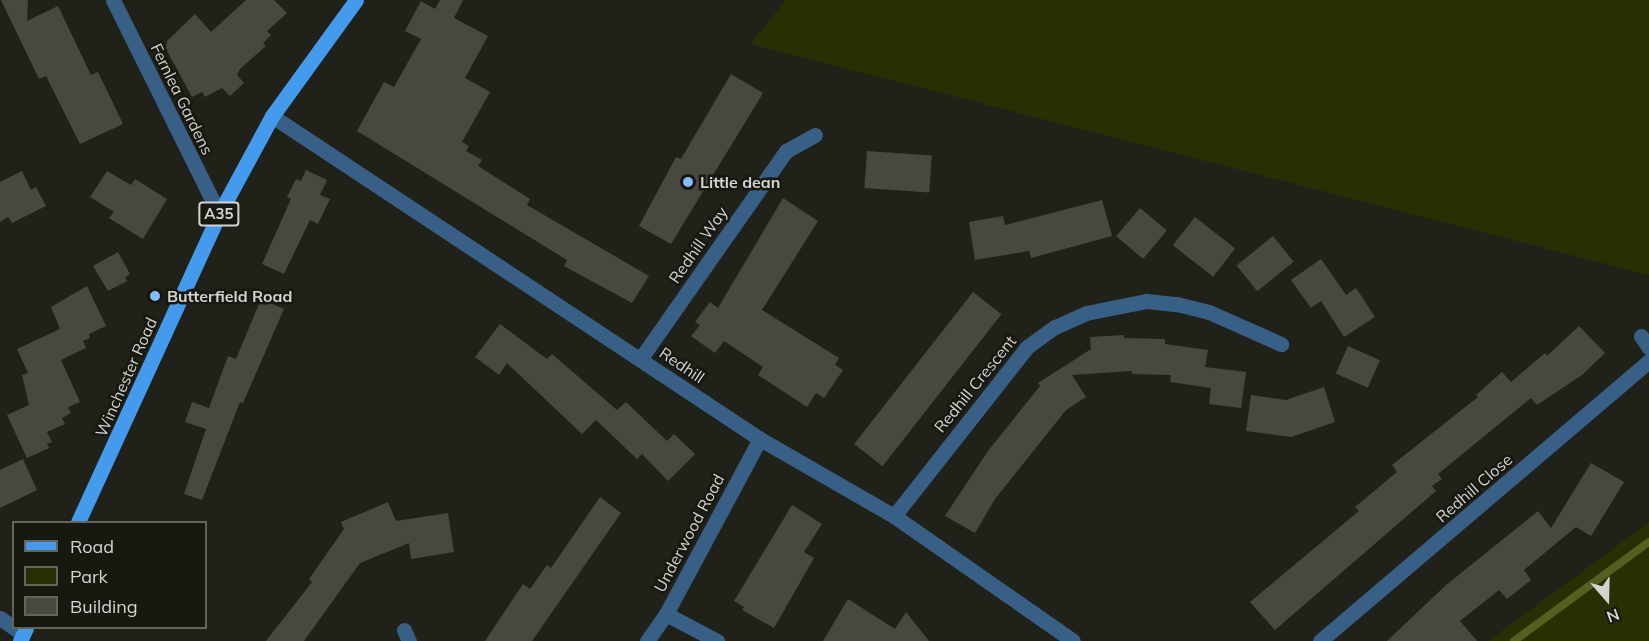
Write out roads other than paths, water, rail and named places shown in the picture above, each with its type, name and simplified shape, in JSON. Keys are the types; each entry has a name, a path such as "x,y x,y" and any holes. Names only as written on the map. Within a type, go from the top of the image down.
{"main road":[{"name":"Winchester Road","path":"78,521 219,214 272,116 356,0"}],"street":[{"name":"Fernlea Gardens","path":"113,0 219,214"},
{"name":"Redhill","path":"272,116 641,358 760,440 894,516 1073,641"},
{"name":"Redhill Way","path":"641,358 786,151 815,135"},
{"name":"Redhill Crescent","path":"894,516 1027,347 1076,318 1108,306 1146,301 1177,304 1209,312 1281,344"},
{"name":"Redhill Close","path":"1320,641 1649,361"},
{"name":"Underwood Road","path":"647,641 666,614 760,440"},
{"path":"666,614 717,641"}],"waterway":[{"path":"1514,641 1649,542"}],"place":[{"name":"Little dean","path":"688,182"},
{"name":"Butterfield Road","path":"155,296"}]}
